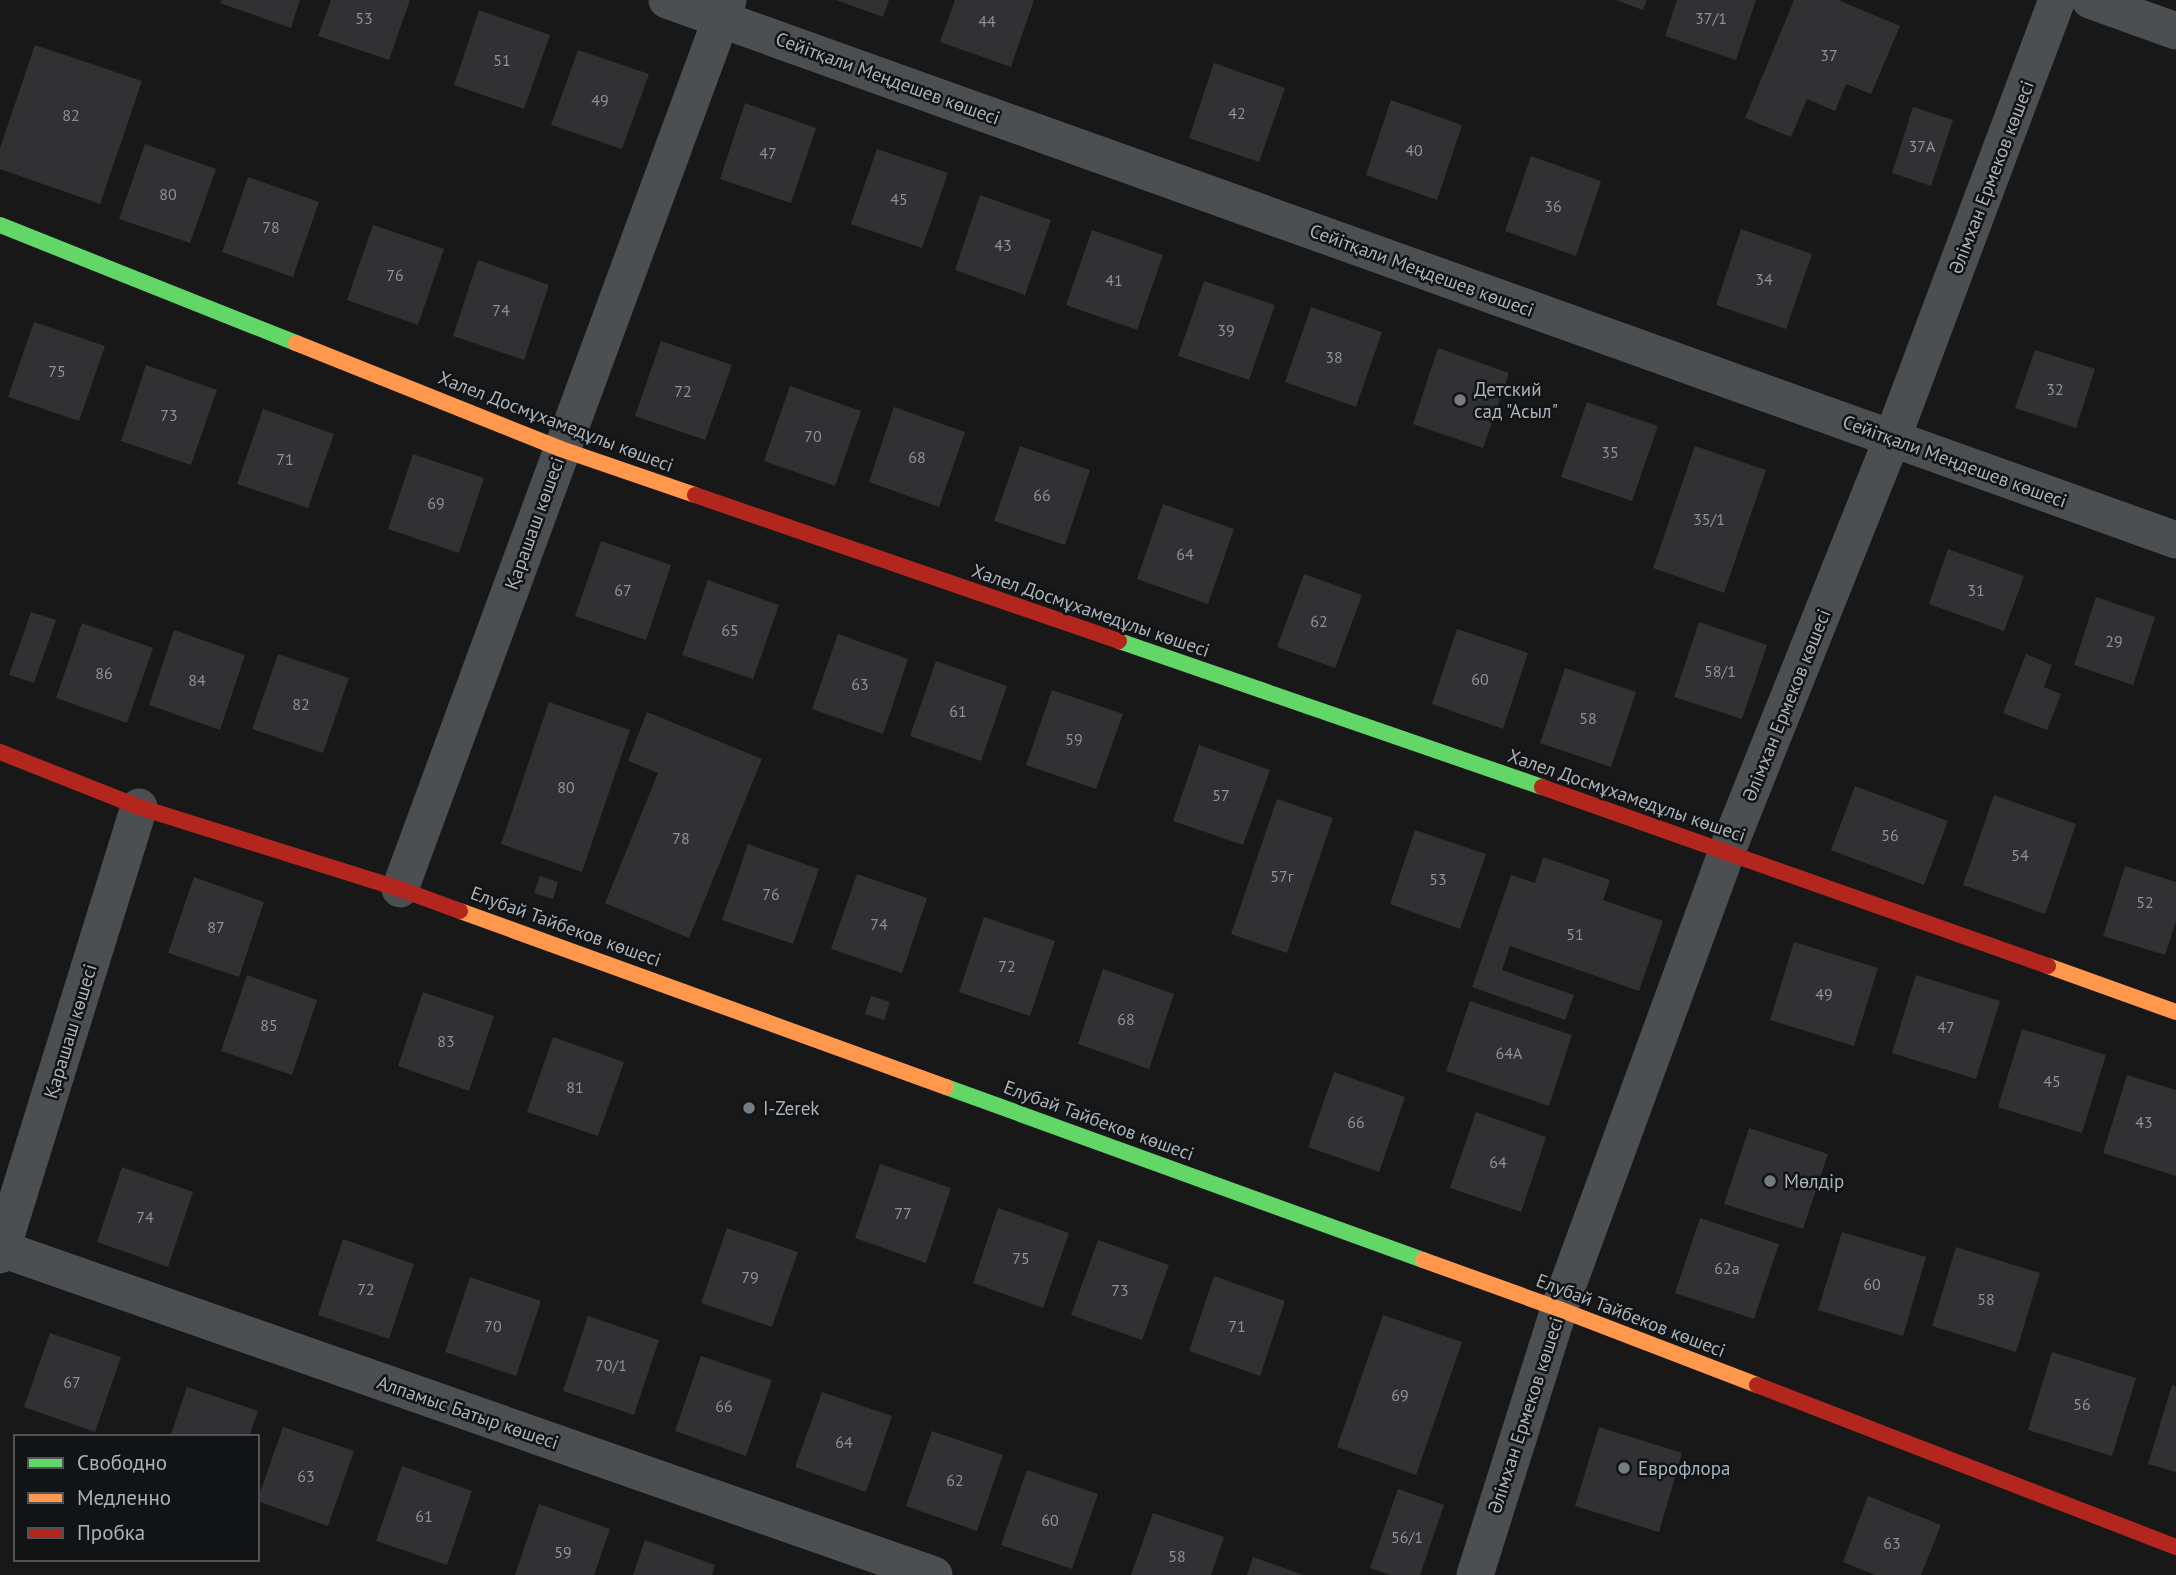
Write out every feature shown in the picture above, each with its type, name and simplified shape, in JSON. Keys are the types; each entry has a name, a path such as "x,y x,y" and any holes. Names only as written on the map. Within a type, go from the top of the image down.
{"street":[{"name":"Сейітқали Меңдешев көшесі","path":"667,0 725,9 1892,439 2176,540"},
{"name":"Әлімхан Ермеков көшесі","path":"1475,1575 1559,1309 1727,851 1892,439 2057,0"},
{"path":"2090,0 2176,31"},
{"name":"Қарашаш көшесі","path":"400,889 725,9"},
{"name":"Халел Досмұхамедұлы көшесі","path":"0,225 561,449 1727,851 2176,1012"},
{"name":"Елубай Тайбеков көшесі","path":"0,752 139,807 400,889 1559,1309 2176,1546"},
{"name":"Қарашаш көшесі","path":"1,1252 139,807"},
{"name":"Алпамыс Батыр көшесі","path":"1,1252 934,1575"}],"building":[{"path":"221,0 300,0 291,28 220,3"},
{"path":"331,0 410,0 389,60 318,36"},
{"path":"836,0 889,0 883,17"},
{"path":"955,0 1034,0 1011,67 940,42"},
{"path":"1616,0 1647,0 1643,10"},
{"path":"1677,0 1756,0 1736,60 1665,36"},
{"path":"1794,0 1838,0 1900,26 1871,94 1846,84 1835,111 1807,99 1791,137 1745,118"},
{"path":"479,10 550,35 524,109 454,85"},
{"path":"35,45 142,81 100,204 0,169 0,148"},
{"path":"578,50 649,74 622,149 551,125"},
{"path":"1214,63 1285,88 1259,162 1189,138"},
{"path":"1391,100 1462,125 1437,200 1366,175"},
{"path":"745,103 816,128 791,203 720,179"},
{"path":"1913,107 1953,120 1931,186 1892,173"},
{"path":"145,144 216,169 190,243 119,219"},
{"path":"877,149 948,173 922,248 851,224"},
{"path":"1531,156 1601,181 1576,256 1505,231"},
{"path":"248,177 319,202 293,277 222,252"},
{"path":"980,195 1051,220 1025,295 955,270"},
{"path":"373,225 444,249 418,325 347,300"},
{"path":"1741,229 1812,254 1786,329 1716,305"},
{"path":"1092,230 1163,255 1137,330 1066,305"},
{"path":"478,260 549,285 524,360 453,336"},
{"path":"1204,281 1275,305 1249,380 1178,356"},
{"path":"1311,307 1382,332 1356,407 1285,382"},
{"path":"34,322 105,346 79,421 8,397"},
{"path":"661,341 732,365 705,440 635,416"},
{"path":"1438,348 1509,373 1483,448 1413,424"},
{"path":"2035,350 2095,369 2076,428 2015,408"},
{"path":"146,365 217,390 191,465 121,441"},
{"path":"790,386 861,411 835,486 764,461"},
{"path":"1587,402 1658,426 1632,501 1561,477"},
{"path":"894,407 965,432 939,507 869,482"},
{"path":"263,409 334,434 308,508 237,484"},
{"path":"1020,446 1090,470 1065,545 994,521"},
{"path":"1695,446 1766,470 1724,593 1653,568"},
{"path":"413,454 484,478 459,553 388,529"},
{"path":"1163,504 1234,529 1208,604 1137,579"},
{"path":"601,541 671,565 646,640 575,616"},
{"path":"1948,549 2024,576 2004,631 1929,604"},
{"path":"1304,574 1362,595 1335,668 1277,647"},
{"path":"708,580 779,605 753,679 682,655"},
{"path":"2096,597 2155,617 2133,685 2074,665"},
{"path":"31,612 56,620 34,683 9,675"},
{"path":"1699,622 1767,645 1742,719 1674,697"},
{"path":"82,623 153,648 127,723 56,698"},
{"path":"1457,629 1528,653 1503,729 1432,704"},
{"path":"174,630 245,655 220,730 149,705"},
{"path":"838,634 908,659 883,734 812,709"},
{"path":"278,654 349,678 323,753 252,729"},
{"path":"2026,654 2052,665 2044,687 2061,694 2047,730 2003,713"},
{"path":"936,661 1007,686 981,761 910,736"},
{"path":"1565,668 1636,692 1611,767 1540,743"},
{"path":"1052,690 1123,714 1096,789 1026,765"},
{"path":"549,702 630,730 582,872 501,844"},
{"path":"647,712 762,759 689,938 605,903 658,773 628,761"},
{"path":"1199,745 1270,770 1243,845 1173,821"},
{"path":"1855,786 1948,821 1924,885 1831,850"},
{"path":"1994,795 2076,824 2045,914 1963,885"},
{"path":"1277,799 1333,818 1287,953 1231,934"},
{"path":"1415,830 1486,854 1460,929 1390,904"},
{"path":"748,844 819,869 793,944 722,920"},
{"path":"1543,857 1610,880 1603,900 1663,921 1639,991 1510,946 1502,970 1574,995 1565,1020 1472,987 1511,875 1535,883"},
{"path":"2125,866 2176,882 2176,921 2165,955 2103,936"},
{"path":"857,874 927,898 902,973 831,949"},
{"path":"540,876 558,882 553,899 534,893"},
{"path":"194,877 264,902 239,977 168,953"},
{"path":"984,917 1055,941 1030,1016 959,992"},
{"path":"1794,942 1878,968 1854,1046 1770,1020"},
{"path":"1103,969 1174,994 1149,1069 1078,1044"},
{"path":"247,975 317,1000 292,1075 221,1051"},
{"path":"1916,975 2000,1001 1976,1079 1892,1053"},
{"path":"423,992 494,1016 469,1091 398,1066"},
{"path":"871,996 890,1002 884,1020 865,1014"},
{"path":"1470,1001 1572,1035 1549,1106 1446,1071"},
{"path":"2022,1029 2106,1055 2082,1133 1998,1107"},
{"path":"553,1037 624,1062 598,1136 527,1112"},
{"path":"1334,1072 1405,1097 1379,1172 1308,1147"},
{"path":"2127,1075 2176,1090 2176,1176 2103,1153"},
{"path":"1476,1112 1546,1137 1521,1212 1450,1188"},
{"path":"1749,1128 1828,1154 1803,1229 1724,1204"},
{"path":"880,1164 951,1188 926,1263 855,1238"},
{"path":"122,1167 193,1192 168,1267 97,1242"},
{"path":"998,1208 1069,1233 1043,1308 973,1283"},
{"path":"1700,1218 1779,1244 1754,1319 1675,1293"},
{"path":"727,1228 798,1252 772,1327 701,1303"},
{"path":"1842,1232 1926,1257 1903,1336 1818,1310"},
{"path":"343,1239 414,1264 389,1339 318,1315"},
{"path":"1098,1240 1169,1265 1142,1340 1071,1315"},
{"path":"1956,1247 2040,1273 2016,1352 1932,1326"},
{"path":"1214,1276 1285,1301 1260,1376 1189,1351"},
{"path":"470,1277 541,1301 516,1376 445,1352"},
{"path":"1383,1315 1462,1342 1416,1475 1337,1447"},
{"path":"588,1316 659,1340 634,1415 563,1391"},
{"path":"50,1333 121,1357 95,1432 24,1407"},
{"path":"2052,1352 2136,1378 2112,1456 2028,1430"},
{"path":"701,1356 772,1380 746,1456 675,1431"},
{"path":"2172,1385 2176,1387 2176,1472 2148,1464"},
{"path":"187,1387 258,1411 250,1435 171,1435"},
{"path":"822,1392 892,1416 866,1492 795,1467"},
{"path":"283,1427 354,1451 328,1526 259,1502"},
{"path":"1599,1427 1682,1453 1659,1532 1575,1506"},
{"path":"932,1431 1003,1455 977,1531 906,1506"},
{"path":"402,1466 472,1491 447,1565 376,1541"},
{"path":"1027,1470 1098,1494 1072,1569 1001,1545"},
{"path":"1398,1489 1444,1505 1420,1575 1390,1575 1370,1568"},
{"path":"1868,1496 1941,1525 1921,1575 1875,1575 1843,1562"},
{"path":"539,1504 610,1529 594,1575 515,1575"},
{"path":"1153,1513 1224,1537 1211,1575 1131,1575"},
{"path":"645,1540 715,1565 712,1575 633,1575"},
{"path":"1253,1557 1303,1575 1247,1575"}],"traffic: fast":[{"path":"0,225 296,343"},
{"path":"1119,641 1542,787"},
{"path":"946,1087 1423,1260"}],"traffic: slow":[{"path":"296,343 561,449 695,495"},
{"path":"460,911 946,1087"},
{"path":"2048,966 2176,1012"},
{"path":"1423,1260 1757,1385"}],"traffic: jam":[{"path":"695,495 1119,641"},
{"path":"0,752 139,807 400,889 460,911"},
{"path":"1542,787 2048,966"},
{"path":"1757,1385 2176,1547"}],"place":[{"name":"Детский сад \"Асыл\"","path":"1460,400"},
{"name":"I-Zerek","path":"749,1108"},
{"name":"Мөлдір","path":"1770,1181"},
{"name":"Еврофлора","path":"1624,1468"}]}
